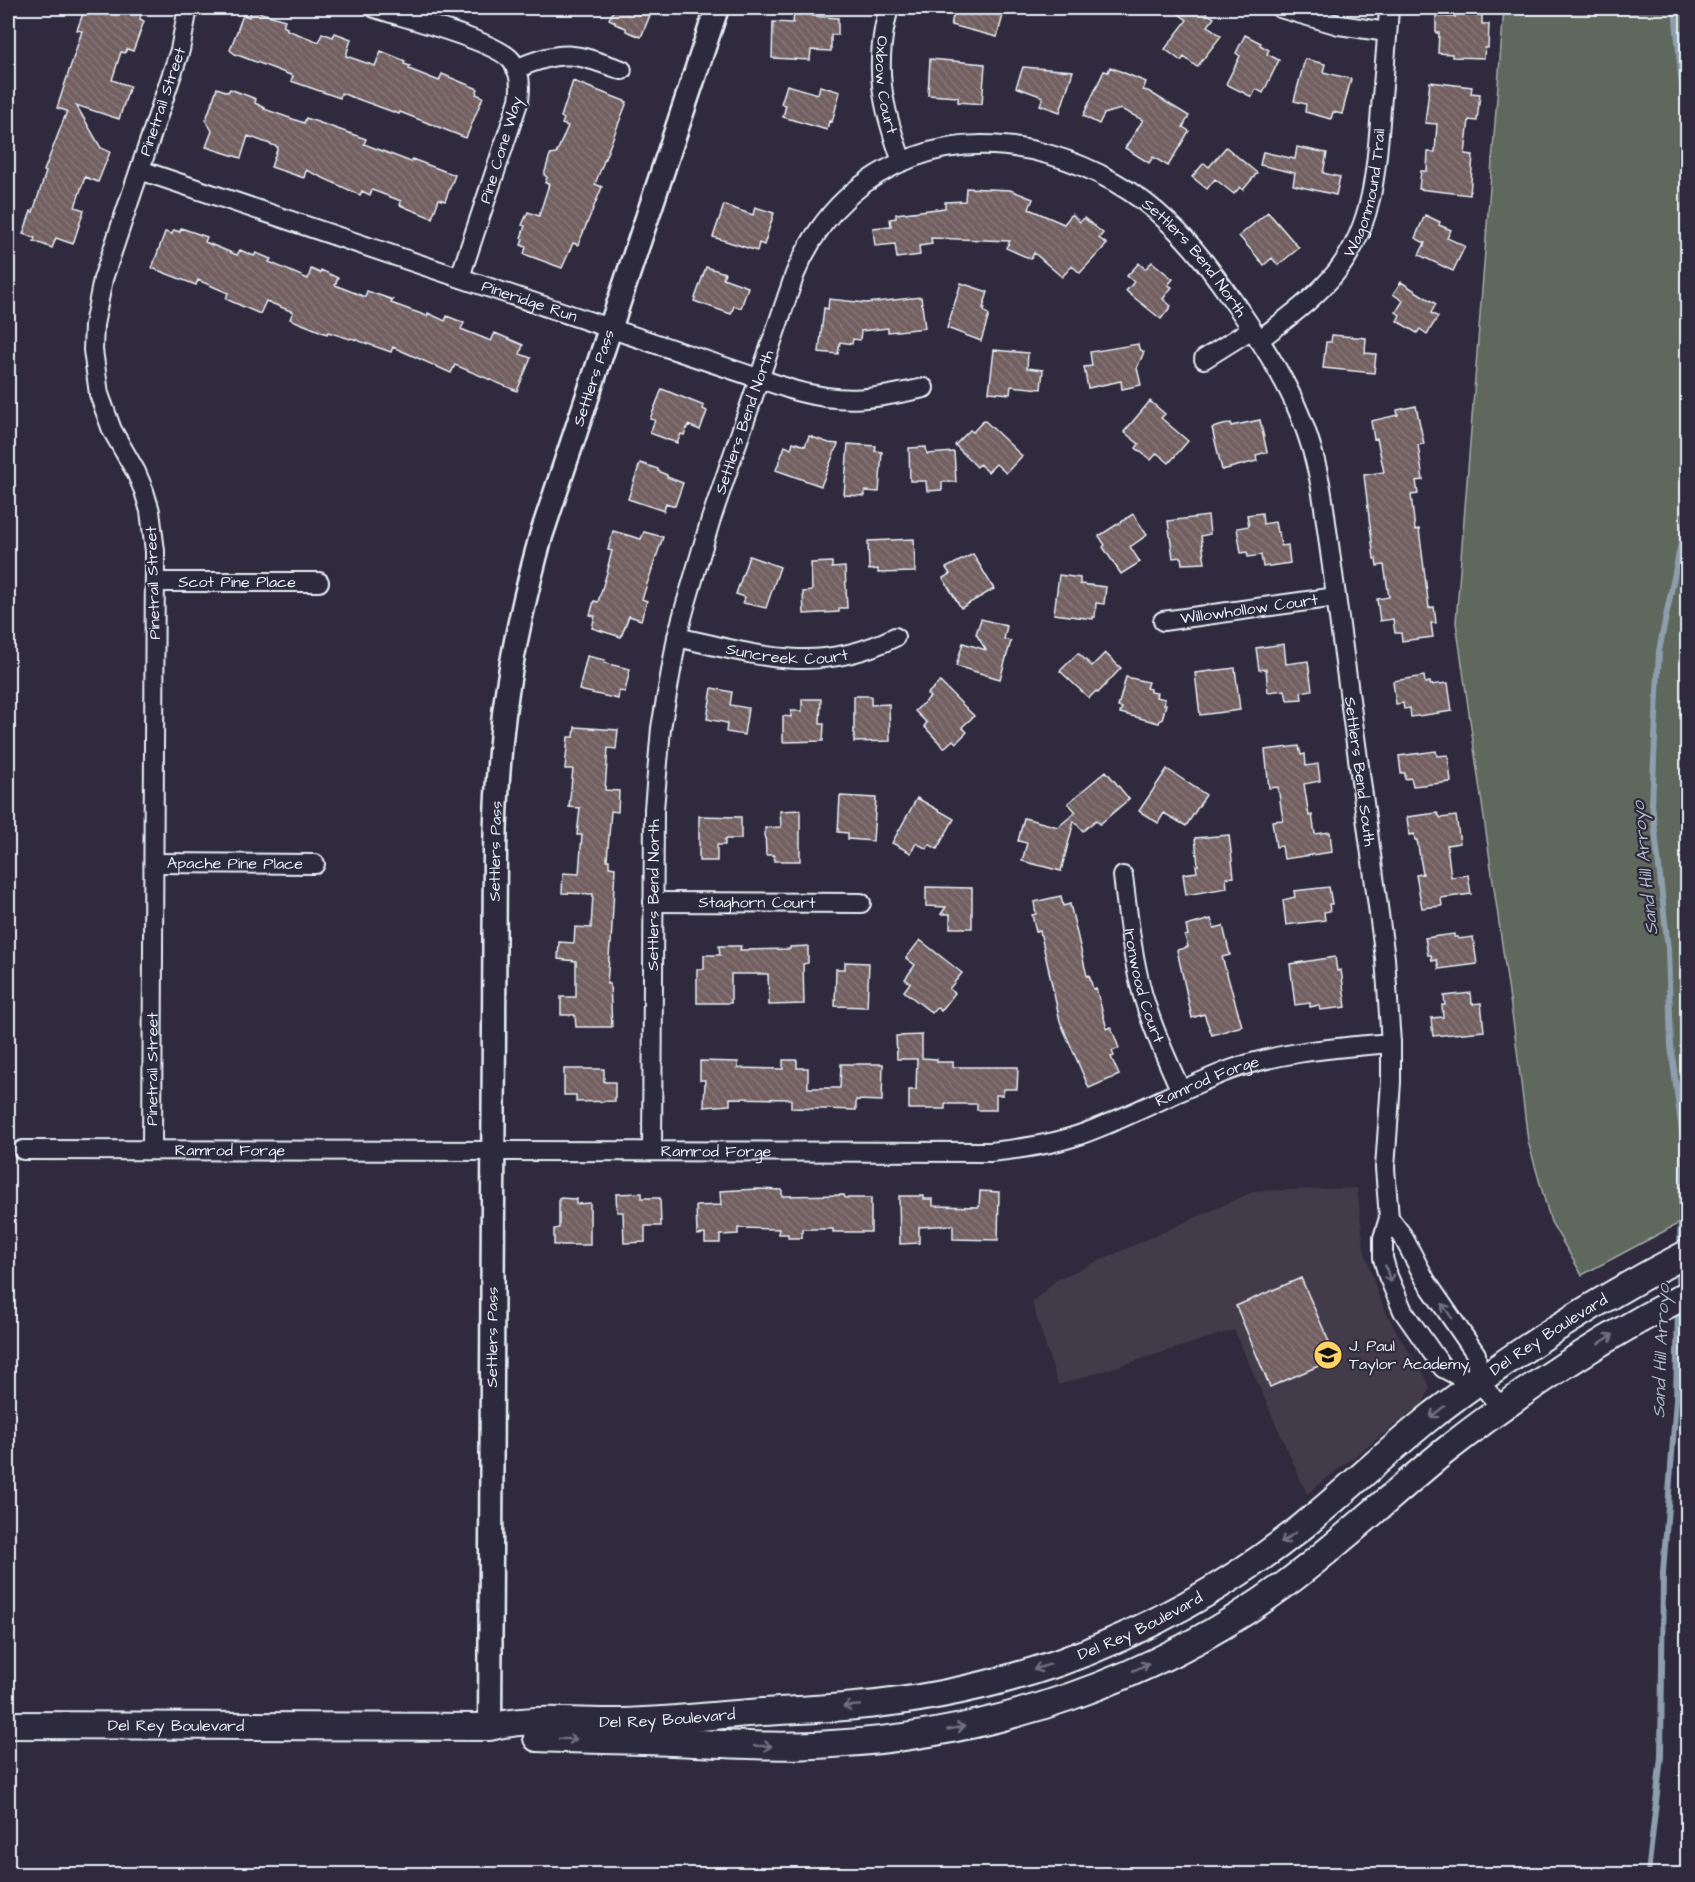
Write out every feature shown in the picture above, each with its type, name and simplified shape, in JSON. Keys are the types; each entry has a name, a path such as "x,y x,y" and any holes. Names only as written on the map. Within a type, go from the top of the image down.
{"main road":[{"name":"Del Rey Boulevard","path":"8,1725 490,1727 521,1721 623,1722 890,1702 969,1688 1058,1662 1155,1621 1246,1568 1302,1527 1407,1436 1478,1381 1548,1333 1607,1297 1688,1253"},
{"name":"Del Rey Boulevard","path":"490,1727 533,1738 763,1746 821,1745 867,1742 936,1732 1038,1707 1104,1683 1167,1655 1258,1603 1342,1540 1421,1471 1502,1408 1557,1370 1638,1320 1688,1294"}],"street":[{"name":"Pinetrail Street","path":"152,1149 156,551 150,511 136,472 105,413 99,394 93,350 94,325 103,279 180,50 188,8"},
{"path":"375,8 487,45 505,54 516,69 559,54 585,57 622,70"},
{"name":"Settlers Pass","path":"490,1727 496,819 506,694 520,618 541,536 717,8"},
{"name":"Oxbow Court","path":"889,8 881,47 880,80 886,114 902,161"},
{"path":"1280,8 1339,26 1388,32"},
{"name":"Wagonmound Trail","path":"1256,335 1311,299 1326,284 1339,268 1359,232 1376,172 1389,8"},
{"name":"Pine Cone Way","path":"460,277 519,100 520,88 516,69"},
{"name":"Settlers Bend North","path":"652,1150 654,808 658,755 677,637 695,568 791,283 812,238 839,204 854,191 902,161 923,153 965,146 1011,147 1058,158 1099,174 1137,197 1170,223 1210,269 1256,335 1204,359"},
{"name":"Pineridge Run","path":"140,170 811,395 840,400 872,399 924,388"},
{"name":"Settlers Bend South","path":"1256,335 1289,388 1312,446 1320,481 1336,597 1385,958 1391,1042 1392,1082 1385,1168 1389,1218 1383,1238 1383,1258 1403,1311 1443,1368 1460,1377 1478,1381 1502,1408"},
{"name":"Scot Pine Place","path":"156,582 319,582"},
{"name":"Willowhollow Court","path":"1163,621 1336,597"},
{"name":"Suncreek Court","path":"677,637 774,658 808,660 861,651 895,636"},
{"name":"Apache Pine Place","path":"154,863 315,864"},
{"name":"Ironwood Court","path":"1122,876 1133,952 1142,994 1181,1091"},
{"name":"Staghorn Court","path":"653,902 861,903"},
{"name":"Ramrod Forge","path":"23,1150 652,1150 969,1153 1014,1150 1057,1142 1079,1135 1231,1070 1273,1057 1391,1042"},
{"path":"1389,1218 1402,1235 1426,1281 1476,1354 1478,1381"}],"shaded area":[{"name":"J. Paul Taylor Academy","path":"1357,1188 1364,1248 1379,1298 1398,1335 1425,1375 1430,1388 1423,1403 1307,1494 1234,1330 1058,1385 1032,1303 1056,1280 1255,1191"}],"green space":[{"path":"1504,8 1687,8 1687,1219 1582,1275 1551,1222 1528,1141 1456,622"}],"building":[{"path":"85,8 121,8 141,14 140,19 144,21 133,51 127,49 125,53 121,52 112,80 130,86 119,119 76,105 101,148 110,152 98,182 85,177 75,207 84,210 73,244 56,238 52,248 23,234 31,211 33,212 46,172 44,171 67,111 57,108 82,31 77,30"},
{"path":"615,8 653,8 641,37 626,31 626,28 609,19"},
{"path":"955,8 1005,8 997,37 951,25"},
{"path":"1171,8 1199,8 1214,18 1208,26 1221,36 1197,67 1184,57 1181,61 1165,49 1187,20"},
{"path":"251,10 285,20 283,26 287,30 319,42 322,33 333,37 335,33 351,39 346,56 375,66 381,51 405,61 404,64 410,66 409,69 439,81 442,74 478,89 476,94 483,97 466,138 400,112 399,114 341,93 340,98 291,81 293,76 235,54 230,50 243,15 249,17"},
{"path":"794,12 838,18 838,35 831,35 831,51 811,50 810,60 772,58 773,22 793,23"},
{"path":"1455,14 1482,15 1482,24 1489,24 1488,48 1485,48 1484,58 1452,57 1452,54 1438,53 1439,33 1436,33 1436,16 1455,17"},
{"path":"1245,35 1261,43 1260,45 1269,50 1267,54 1279,60 1263,93 1256,89 1252,97 1226,84 1240,56 1236,53"},
{"path":"930,59 985,64 982,104 958,102 958,97 928,95"},
{"path":"1305,59 1325,64 1323,72 1351,79 1342,114 1333,112 1331,119 1305,112 1306,104 1294,101"},
{"path":"1023,67 1073,71 1060,112 1040,105 1043,97 1016,87"},
{"path":"1110,67 1146,82 1143,90 1189,116 1183,127 1189,131 1168,166 1153,157 1149,163 1125,148 1143,120 1121,109 1104,114 1099,124 1083,116 1104,71 1108,72"},
{"path":"573,81 627,102 595,184 602,187 578,245 573,243 562,268 524,254 526,247 521,245 523,239 521,238 525,226 522,225 528,212 539,216 549,184 545,183 547,177 544,175 550,155 556,154 568,126 562,124 564,119 561,117"},
{"path":"1430,82 1472,87 1471,93 1480,94 1477,121 1469,120 1465,154 1473,155 1470,195 1419,189 1421,171 1427,171 1428,152 1435,152 1437,124 1425,123"},
{"path":"787,85 818,94 820,86 840,92 832,122 829,121 827,130 783,117 786,105 781,104"},
{"path":"217,88 228,92 230,89 256,99 255,103 264,109 304,123 306,118 366,139 364,144 411,162 412,159 455,175 445,201 439,199 432,218 400,205 401,201 372,190 370,195 362,191 360,195 306,170 304,178 271,167 278,147 248,136 241,158 206,147 212,131 206,120"},
{"path":"1226,147 1257,173 1243,190 1240,187 1234,194 1215,179 1207,189 1192,177 1204,163 1209,167"},
{"path":"1297,147 1327,153 1323,173 1340,177 1336,195 1293,185 1295,173 1260,165 1263,152 1295,159"},
{"path":"966,188 1010,190 1033,199 1029,209 1064,224 1072,214 1080,222 1084,218 1103,233 1099,238 1107,244 1080,273 1072,266 1062,277 1034,253 1031,259 1006,248 1010,241 931,238 932,244 919,246 920,255 897,258 895,244 875,246 873,228 891,226 890,219 896,218 896,214 945,208 945,202 965,201"},
{"path":"724,205 753,215 755,207 774,213 764,245 759,243 757,251 713,237"},
{"path":"1268,212 1299,248 1278,265 1272,258 1264,265 1239,236"},
{"path":"1425,215 1451,230 1447,238 1465,246 1453,271 1419,255 1425,243 1415,238"},
{"path":"181,228 207,237 205,242 237,255 240,250 254,256 256,253 271,259 269,262 308,279 311,269 320,273 321,270 338,278 335,285 365,297 367,291 393,300 391,303 427,316 428,313 445,321 447,316 464,323 461,329 491,341 495,333 523,345 520,354 531,358 517,391 455,365 451,373 393,347 391,352 351,338 328,332 327,334 290,319 293,312 266,301 260,314 226,299 228,293 198,280 196,285 152,268 165,232 172,234 174,230 180,232"},
{"path":"1152,262 1173,279 1168,285 1172,287 1163,299 1171,306 1161,319 1126,291 1134,282 1127,276 1139,263 1145,269"},
{"path":"706,267 725,273 723,278 748,287 741,308 734,306 731,314 694,301"},
{"path":"1401,282 1436,304 1431,313 1438,317 1427,334 1420,329 1417,333 1397,321 1400,315 1396,312 1403,301 1393,294"},
{"path":"961,283 988,292 983,308 989,315 981,341 947,328"},
{"path":"921,297 925,328 888,332 888,328 861,331 860,340 853,339 852,344 840,342 838,354 819,352 824,308 828,309 829,299 866,303"},
{"path":"1332,335 1366,338 1365,353 1376,354 1374,373 1323,368 1326,342 1331,342"},
{"path":"1138,344 1139,349 1144,352 1137,368 1141,385 1122,389 1121,381 1088,388 1084,367 1092,366 1090,352"},
{"path":"994,350 1028,353 1027,368 1043,370 1041,389 1011,386 1010,394 989,392"},
{"path":"662,389 704,406 703,409 707,411 700,430 688,425 684,435 681,434 677,443 650,433 655,420 650,419"},
{"path":"1150,401 1165,414 1161,418 1188,441 1169,463 1157,453 1151,460 1136,448 1139,444 1124,432"},
{"path":"1416,406 1424,444 1418,445 1423,480 1416,481 1418,494 1411,495 1415,530 1419,529 1429,608 1434,607 1436,623 1431,623 1433,637 1402,641 1401,633 1395,633 1393,619 1380,621 1377,599 1389,597 1384,565 1377,566 1376,559 1374,559 1364,475 1384,472 1371,421 1398,415 1397,410"},
{"path":"984,420 1022,456 1006,473 996,464 988,472 980,464 977,467 955,445 970,430 973,432"},
{"path":"1260,420 1267,452 1256,455 1257,461 1222,470 1212,428 1231,423 1231,426"},
{"path":"809,436 838,444 821,486 776,470 785,446 791,449 793,442 805,446"},
{"path":"848,444 876,446 875,451 882,452 879,492 865,491 865,496 844,495"},
{"path":"926,447 927,454 954,452 956,482 942,482 942,490 927,491 926,481 910,481 909,448"},
{"path":"640,463 658,469 667,477 683,483 675,506 666,503 664,511 628,499"},
{"path":"1262,513 1263,524 1275,522 1281,546 1288,545 1290,563 1263,567 1261,555 1248,557 1247,552 1241,553 1237,528 1249,526 1247,515"},
{"path":"1133,514 1147,535 1130,547 1140,562 1121,574 1103,547 1105,545 1099,536"},
{"path":"1208,516 1210,534 1201,536 1205,563 1182,564 1181,557 1173,558 1168,521"},
{"path":"613,531 641,539 644,532 663,537 642,599 647,601 641,620 629,616 621,637 592,628 595,616 590,615 594,601 598,602 609,566 612,551 608,550"},
{"path":"914,539 915,572 878,573 878,569 869,570 868,541"},
{"path":"973,554 994,589 961,608 943,578 950,574 946,568"},
{"path":"749,556 780,567 766,608 743,603 745,597 736,594"},
{"path":"832,562 832,568 845,567 847,608 839,608 839,612 804,614 803,592 812,591 811,563"},
{"path":"1059,575 1080,578 1080,584 1106,587 1104,604 1096,603 1093,619 1054,614"},
{"path":"981,619 1007,626 1004,639 1011,641 1000,679 956,666 963,643 986,650 976,634"},
{"path":"1284,644 1286,664 1308,661 1312,690 1301,692 1302,699 1287,700 1285,690 1268,692 1266,669 1259,670 1256,648"},
{"path":"1078,653 1092,666 1105,653 1121,668 1098,693 1096,691 1089,698 1060,671"},
{"path":"587,656 630,669 625,692 619,691 618,699 579,690"},
{"path":"1235,668 1240,710 1200,715 1195,673"},
{"path":"1424,676 1425,683 1430,682 1430,685 1448,683 1452,711 1411,717 1410,708 1404,709 1403,703 1396,704 1393,681"},
{"path":"1126,677 1148,682 1146,688 1150,689 1150,692 1157,693 1156,697 1165,699 1162,720 1159,723 1120,713 1122,708 1118,707"},
{"path":"940,682 974,716 962,727 967,732 956,743 953,740 944,748 924,726 927,723 915,711 930,697 927,694"},
{"path":"712,688 732,692 730,705 748,708 744,735 726,732 727,723 707,719"},
{"path":"854,696 871,696 871,705 889,704 890,741 854,742"},
{"path":"802,699 821,699 820,724 824,724 823,741 783,742 783,716 791,717 791,711 802,711"},
{"path":"575,727 618,730 616,749 608,748 605,790 619,791 618,812 611,811 607,860 609,860 609,867 615,868 607,984 610,984 612,1027 576,1027 575,1015 561,1015 561,997 576,997 576,961 558,959 559,942 574,943 575,927 591,928 593,894 562,893 563,873 579,874 582,835 577,835 580,808 569,807 573,769 565,769 568,737 574,737"},
{"path":"1299,746 1301,755 1305,754 1306,766 1318,764 1320,781 1304,784 1309,816 1312,815 1315,834 1330,832 1332,852 1284,859 1282,846 1276,847 1272,821 1283,820 1278,787 1269,788 1265,750"},
{"path":"1436,751 1437,756 1448,755 1451,782 1413,786 1411,778 1405,779 1405,773 1401,773 1399,756"},
{"path":"1167,769 1206,795 1186,826 1164,813 1158,823 1139,811"},
{"path":"1106,771 1129,799 1100,824 1096,820 1083,831 1074,821 1061,871 1022,861 1027,843 1018,841 1024,818 1058,827 1076,812 1068,803"},
{"path":"840,796 876,798 873,841 848,839 848,833 838,832"},
{"path":"917,798 954,819 937,849 929,844 927,849 916,843 911,853 892,843"},
{"path":"800,810 800,861 774,861 774,855 766,855 765,828 781,827 780,811"},
{"path":"1437,813 1441,818 1456,816 1460,843 1447,845 1451,877 1468,875 1471,894 1441,898 1442,906 1422,908 1416,875 1423,874 1417,840 1414,834 1409,835 1407,817"},
{"path":"699,816 741,817 741,839 725,839 725,845 717,845 717,861 699,861"},
{"path":"1229,835 1234,877 1226,878 1227,888 1186,895 1183,874 1197,872 1195,838"},
{"path":"926,887 972,888 972,928 950,928 950,914 941,914 946,907 926,906"},
{"path":"1329,887 1332,904 1329,904 1330,911 1324,912 1325,920 1286,925 1283,900 1295,897 1294,891"},
{"path":"1061,896 1063,906 1070,904 1087,976 1089,975 1093,989 1096,988 1107,1029 1111,1027 1119,1048 1112,1051 1114,1056 1111,1057 1119,1075 1089,1088 1060,1021 1040,931 1036,932 1032,915 1036,914 1034,902"},
{"path":"1211,919 1214,928 1223,926 1230,955 1222,957 1242,1026 1212,1035 1204,1014 1192,1018 1177,950 1188,947 1185,936 1188,935 1186,926"},
{"path":"1454,934 1454,937 1458,939 1473,937 1477,964 1439,969 1437,960 1432,961 1431,955 1428,955 1425,938"},
{"path":"920,940 962,973 949,989 955,993 941,1011 937,1007 932,1013 904,991 910,983 905,979 915,965 906,958"},
{"path":"719,946 741,946 740,950 790,949 790,947 808,946 808,963 803,964 804,1004 769,1005 768,974 731,974 731,1003 697,1003 697,969 704,969 704,955 720,955"},
{"path":"1335,957 1337,971 1341,970 1346,1007 1320,1010 1319,1005 1310,1007 1310,1003 1295,1005 1290,964"},
{"path":"845,962 869,963 867,1007 835,1006 836,969 845,969"},
{"path":"1471,993 1472,1004 1481,1003 1484,1031 1433,1036 1431,1018 1443,1017 1444,996"},
{"path":"922,1035 922,1058 937,1059 937,1062 953,1062 953,1067 1018,1067 1017,1089 1004,1089 1003,1095 996,1095 996,1110 977,1110 977,1104 945,1104 945,1109 909,1109 909,1090 916,1090 917,1059 897,1059 896,1036"},
{"path":"783,1060 797,1060 797,1068 808,1068 808,1088 840,1088 841,1064 883,1064 882,1101 856,1100 856,1110 791,1108 791,1099 730,1098 730,1105 704,1107 705,1080 700,1080 700,1061 738,1062 738,1068 783,1069"},
{"path":"564,1069 604,1069 604,1082 615,1082 615,1101 576,1102 576,1095 564,1095"},
{"path":"782,1190 782,1196 844,1195 845,1198 871,1198 871,1232 802,1229 802,1238 788,1238 788,1234 778,1234 779,1229 738,1228 738,1234 720,1235 720,1243 705,1243 705,1234 697,1235 696,1206 721,1205 720,1191"},
{"path":"980,1191 999,1192 998,1240 953,1239 953,1225 919,1227 919,1243 900,1244 899,1196 924,1196 924,1199 933,1199 933,1206 979,1207"},
{"path":"642,1193 642,1198 660,1198 661,1226 645,1226 645,1242 624,1243 623,1212 617,1212 616,1194"},
{"path":"559,1198 576,1199 576,1204 590,1203 590,1245 554,1245 554,1229 559,1228"},
{"path":"1301,1278 1329,1342 1317,1348 1323,1364 1270,1387 1236,1306"}],"waterway":[{"name":"Sand Hill Arroyo","path":"1675,8 1688,152"},
{"name":"Sand Hill Arroyo","path":"1680,1251 1683,1140 1671,1046 1668,949 1652,804 1659,651 1688,508"},
{"name":"Sand Hill Arroyo","path":"1679,1264 1679,1290"},
{"name":"Sand Hill Arroyo","path":"1648,1874 1661,1757 1663,1573 1676,1400 1678,1306"}],"place":[{"name":"J. Paul Taylor Academy","path":"1328,1355"}]}
